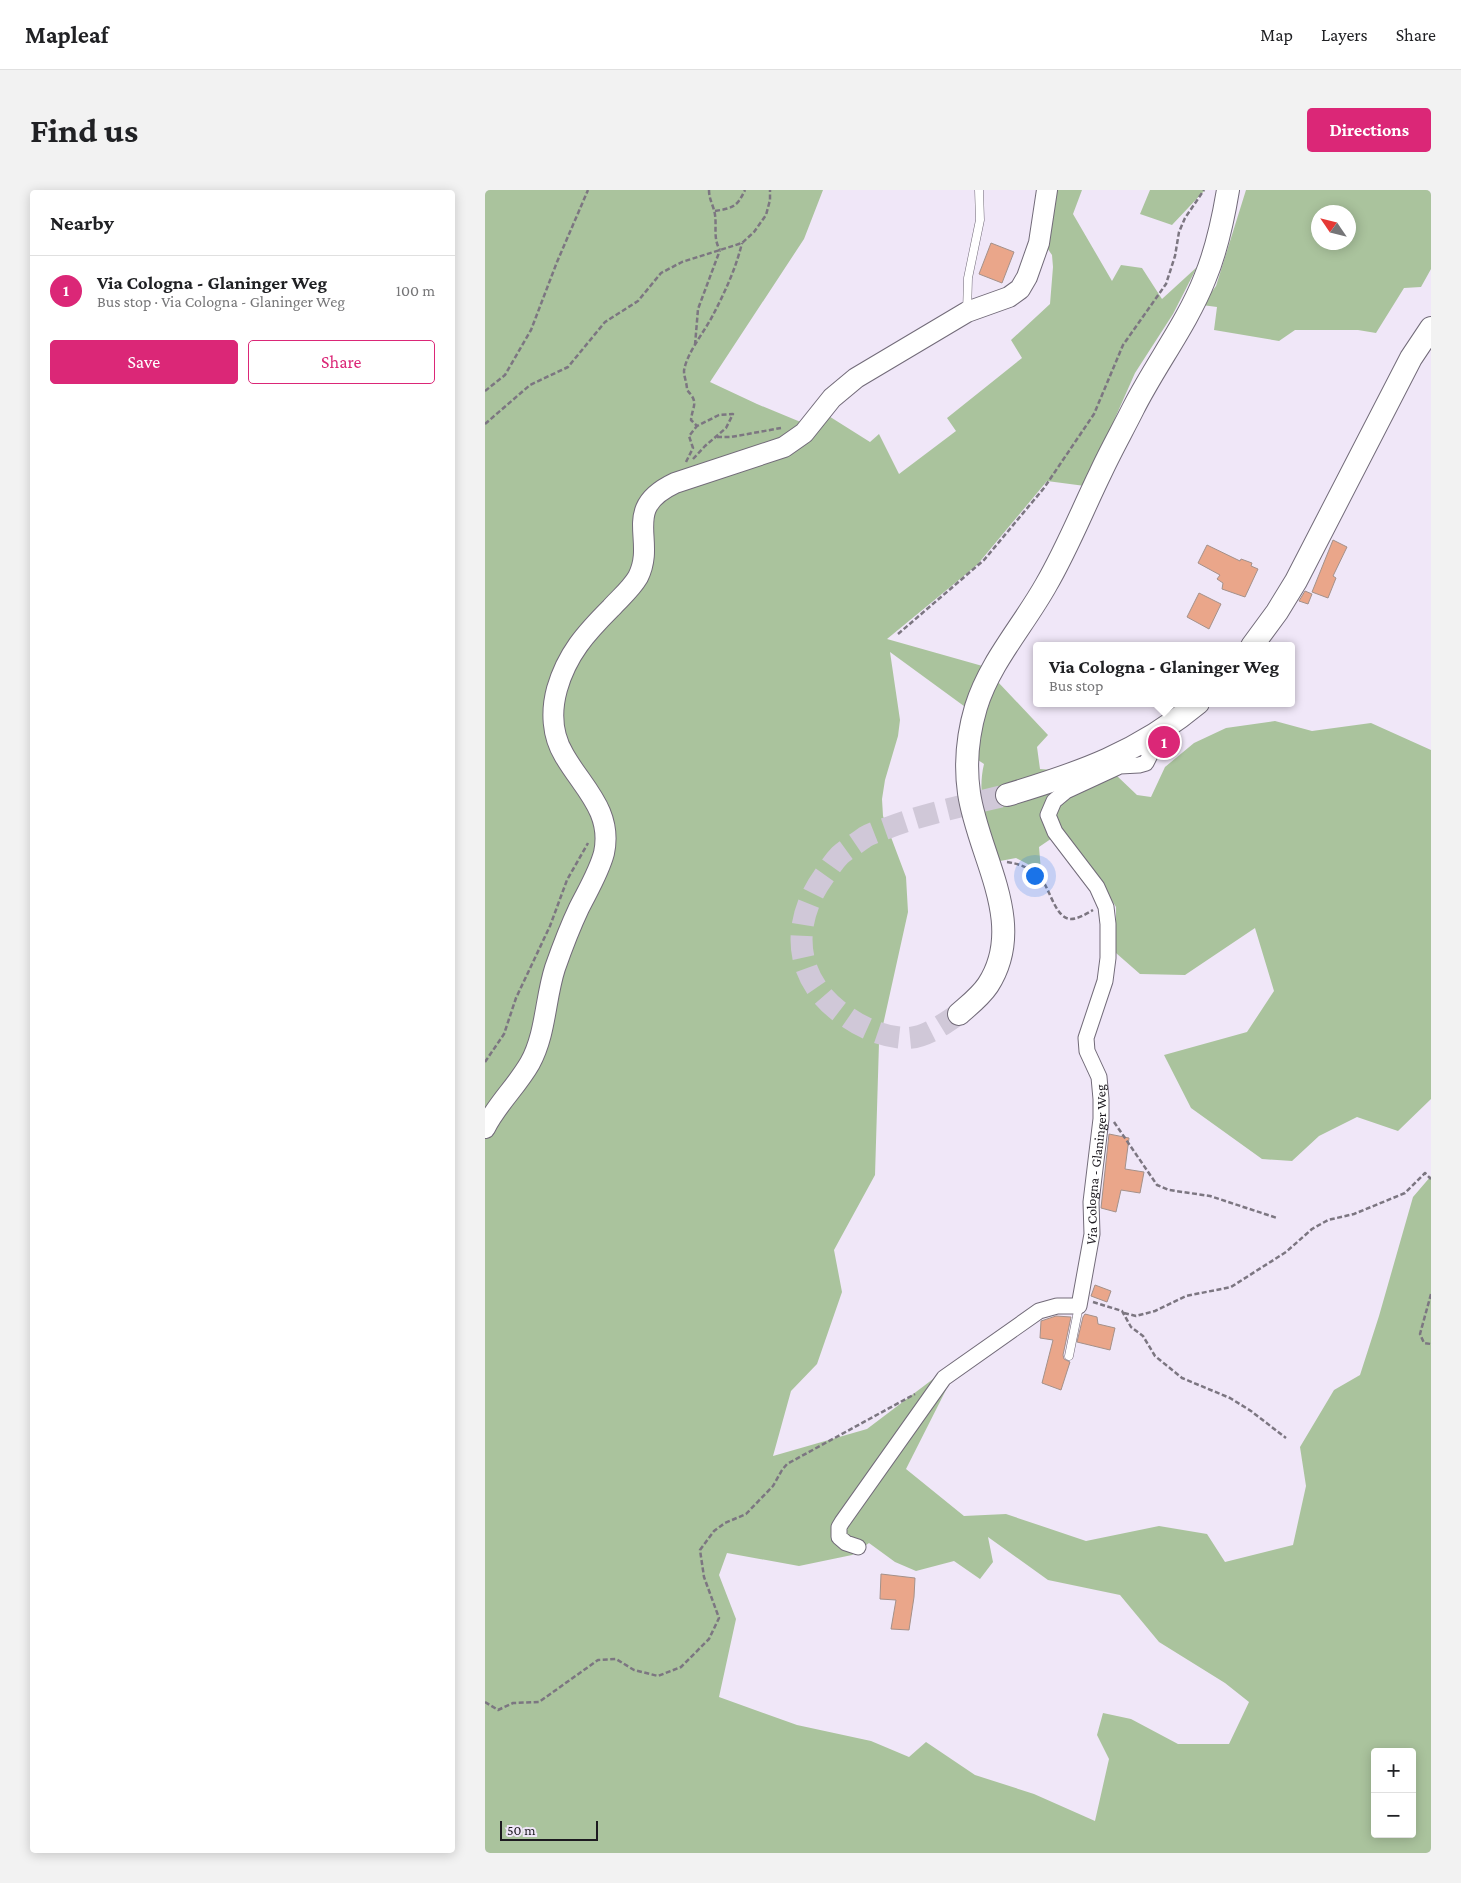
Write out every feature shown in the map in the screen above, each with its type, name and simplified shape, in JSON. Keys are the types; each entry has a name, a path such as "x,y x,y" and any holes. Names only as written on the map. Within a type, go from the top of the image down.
{"main road":[{"path":"959,1014 977,999 995,972 1001,954 1003,936 1003,920 999,898 973,814 969,791 968,749 976,707 989,677 1052,575 1135,405 1205,279 1221,231 1228,190"},
{"path":"1255,642 1277,612 1296,581 1411,358 1431,328"},
{"path":"1007,795 1082,772 1117,757 1143,743 1193,707"}],"street":[{"path":"485,1128 531,1061 540,1038 548,993 556,966 574,919 600,866 604,851 604,825 596,801 563,754 554,726 553,706 559,682 568,661 581,640 626,592 637,577 643,555 643,517 650,501 659,490 675,483 783,447 803,433 832,398 856,378 967,312 1009,297 1020,289 1027,277 1039,242 1047,190"},
{"name":"Via Cologna - Glaninger Weg","path":"1079,1306 1092,1234 1091,1202 1101,1119 1099,1077 1087,1051 1086,1038 1107,969 1108,924 1106,907 1091,878 1055,832 1049,815 1050,808 1059,795 1115,768 1146,763 1150,756 1143,743"},
{"path":"858,1547 846,1543 839,1536 839,1527 941,1381 948,1374 1034,1314 1051,1307 1079,1306"}],"lane":[{"path":"967,312 968,278 980,220 979,190"},
{"path":"1069,1356 1079,1306"}],"path":[{"path":"485,391 505,375 531,330 557,262 588,190"},
{"path":"709,190 709,199 715,211 715,242 720,250"},
{"path":"715,211 739,203 745,190"},
{"path":"485,424 530,385 568,367 605,322 638,301 661,273 682,262 742,243 754,232 766,215 770,200 770,190"},
{"path":"899,634 984,560 1044,488 1094,414 1123,345 1166,284 1175,256 1179,232 1185,218 1204,190"},
{"path":"697,426 691,420 695,402 687,390 684,372 687,362 713,315 733,271 742,243"},
{"path":"695,347 698,310 720,250"},
{"path":"685,463 693,448 689,436 697,426 719,415 733,414 726,428 716,437 731,437 788,427 781,441 783,447"},
{"path":"485,1062 504,1034 516,998 551,926 567,880 589,841"},
{"path":"1008,862 1030,869 1037,875 1043,881 1059,912 1068,919 1077,918 1098,908 1106,907"},
{"path":"1101,1099 1114,1122 1157,1185 1169,1190 1210,1196 1277,1218"},
{"path":"1079,1306 1087,1302 1095,1302 1137,1316 1155,1311 1186,1296 1231,1287 1286,1252 1320,1224 1328,1220 1355,1214 1405,1193 1425,1173 1431,1178"},
{"path":"1431,1294 1420,1334 1424,1343 1431,1344"},
{"path":"1124,1313 1131,1328 1143,1336 1155,1356 1182,1378 1230,1398 1251,1410 1286,1438"},
{"path":"485,1702 498,1710 513,1703 539,1702 598,1660 616,1659 634,1670 658,1676 681,1667 709,1638 719,1618 704,1577 700,1550 714,1531 725,1523 746,1514 773,1486 787,1464 941,1381"}],"green space":[{"path":"485,190 823,190 804,239 710,382 803,423 816,408 870,442 879,434 899,474 956,431 947,418 1022,358 1011,340 1050,304 1052,255 1043,242 1056,190 1082,190 1073,214 1112,281 1121,265 1142,268 1162,299 1197,267 1173,314 1135,373 1085,486 1047,481 977,565 887,639 986,667 968,709 890,652 900,720 898,736 885,780 882,799 883,816 906,877 908,912 879,1043 875,1175 834,1250 842,1292 817,1364 791,1391 773,1456 867,1429 941,1373 950,1382 906,1469 964,1516 1006,1514 1086,1541 1159,1526 1207,1534 1225,1562 1293,1545 1306,1486 1300,1447 1334,1390 1360,1375 1413,1197 1431,1176 1431,1853 485,1853","holes":["988,1537 1048,1580 1120,1595 1159,1642 1225,1683 1249,1702 1229,1744 1178,1744 1131,1719 1103,1713 1097,1735 1109,1759 1095,1821 1034,1794 975,1775 926,1742 909,1757 871,1741 797,1725 719,1697 736,1619 719,1575 727,1553 799,1566 852,1555 869,1543 895,1562 916,1571 954,1561 980,1579 993,1562"]},
{"path":"1150,190 1205,190 1172,225 1140,214"},
{"path":"1246,190 1431,190 1431,269 1421,287 1404,288 1376,333 1358,330 1295,330 1279,341 1214,330 1217,307 1202,305 1216,286"},
{"path":"997,681 1048,735 1037,747 1040,769 1116,775 1137,795 1151,797 1165,767 1194,743 1226,728 1275,721 1312,731 1371,723 1431,750 1431,1099 1398,1131 1357,1117 1319,1136 1292,1161 1262,1159 1191,1108 1164,1055 1247,1032 1274,991 1255,928 1185,975 1140,974 1116,953 1116,907 1093,869 1061,832 1039,847 1041,871 1016,858 1000,861 991,837 982,801 981,789 984,764 975,758 979,734"}],"building":[{"path":"991,243 1014,252 1002,283 979,274"},
{"path":"1333,540 1347,547 1333,576 1336,578 1328,598 1312,592"},
{"path":"1207,545 1240,561 1241,559 1252,563 1251,566 1258,569 1245,597 1222,589 1223,583 1217,579 1220,575 1198,563"},
{"path":"1305,591 1312,594 1308,604 1299,601"},
{"path":"1199,593 1221,604 1209,629 1187,617"},
{"path":"1109,1134 1129,1138 1125,1169 1144,1172 1140,1193 1121,1190 1116,1212 1101,1208"},
{"path":"1095,1285 1111,1291 1107,1302 1091,1296"},
{"path":"1085,1314 1097,1317 1098,1324 1115,1328 1110,1350 1077,1342"},
{"path":"1056,1316 1071,1317 1063,1355 1064,1359 1070,1362 1061,1390 1042,1383 1053,1340 1040,1338 1041,1321"},
{"path":"881,1574 915,1578 909,1630 891,1629 896,1600 880,1599"}],"tunnel":[{"path":"959,1014 928,1033 908,1038 884,1035 868,1029 847,1017 816,988 807,971 802,934 805,914 813,895 834,862 840,855 865,837 918,818 1007,795"}],"place":[{"name":"Via Cologna - Glaninger Weg","path":"1164,742"}]}
